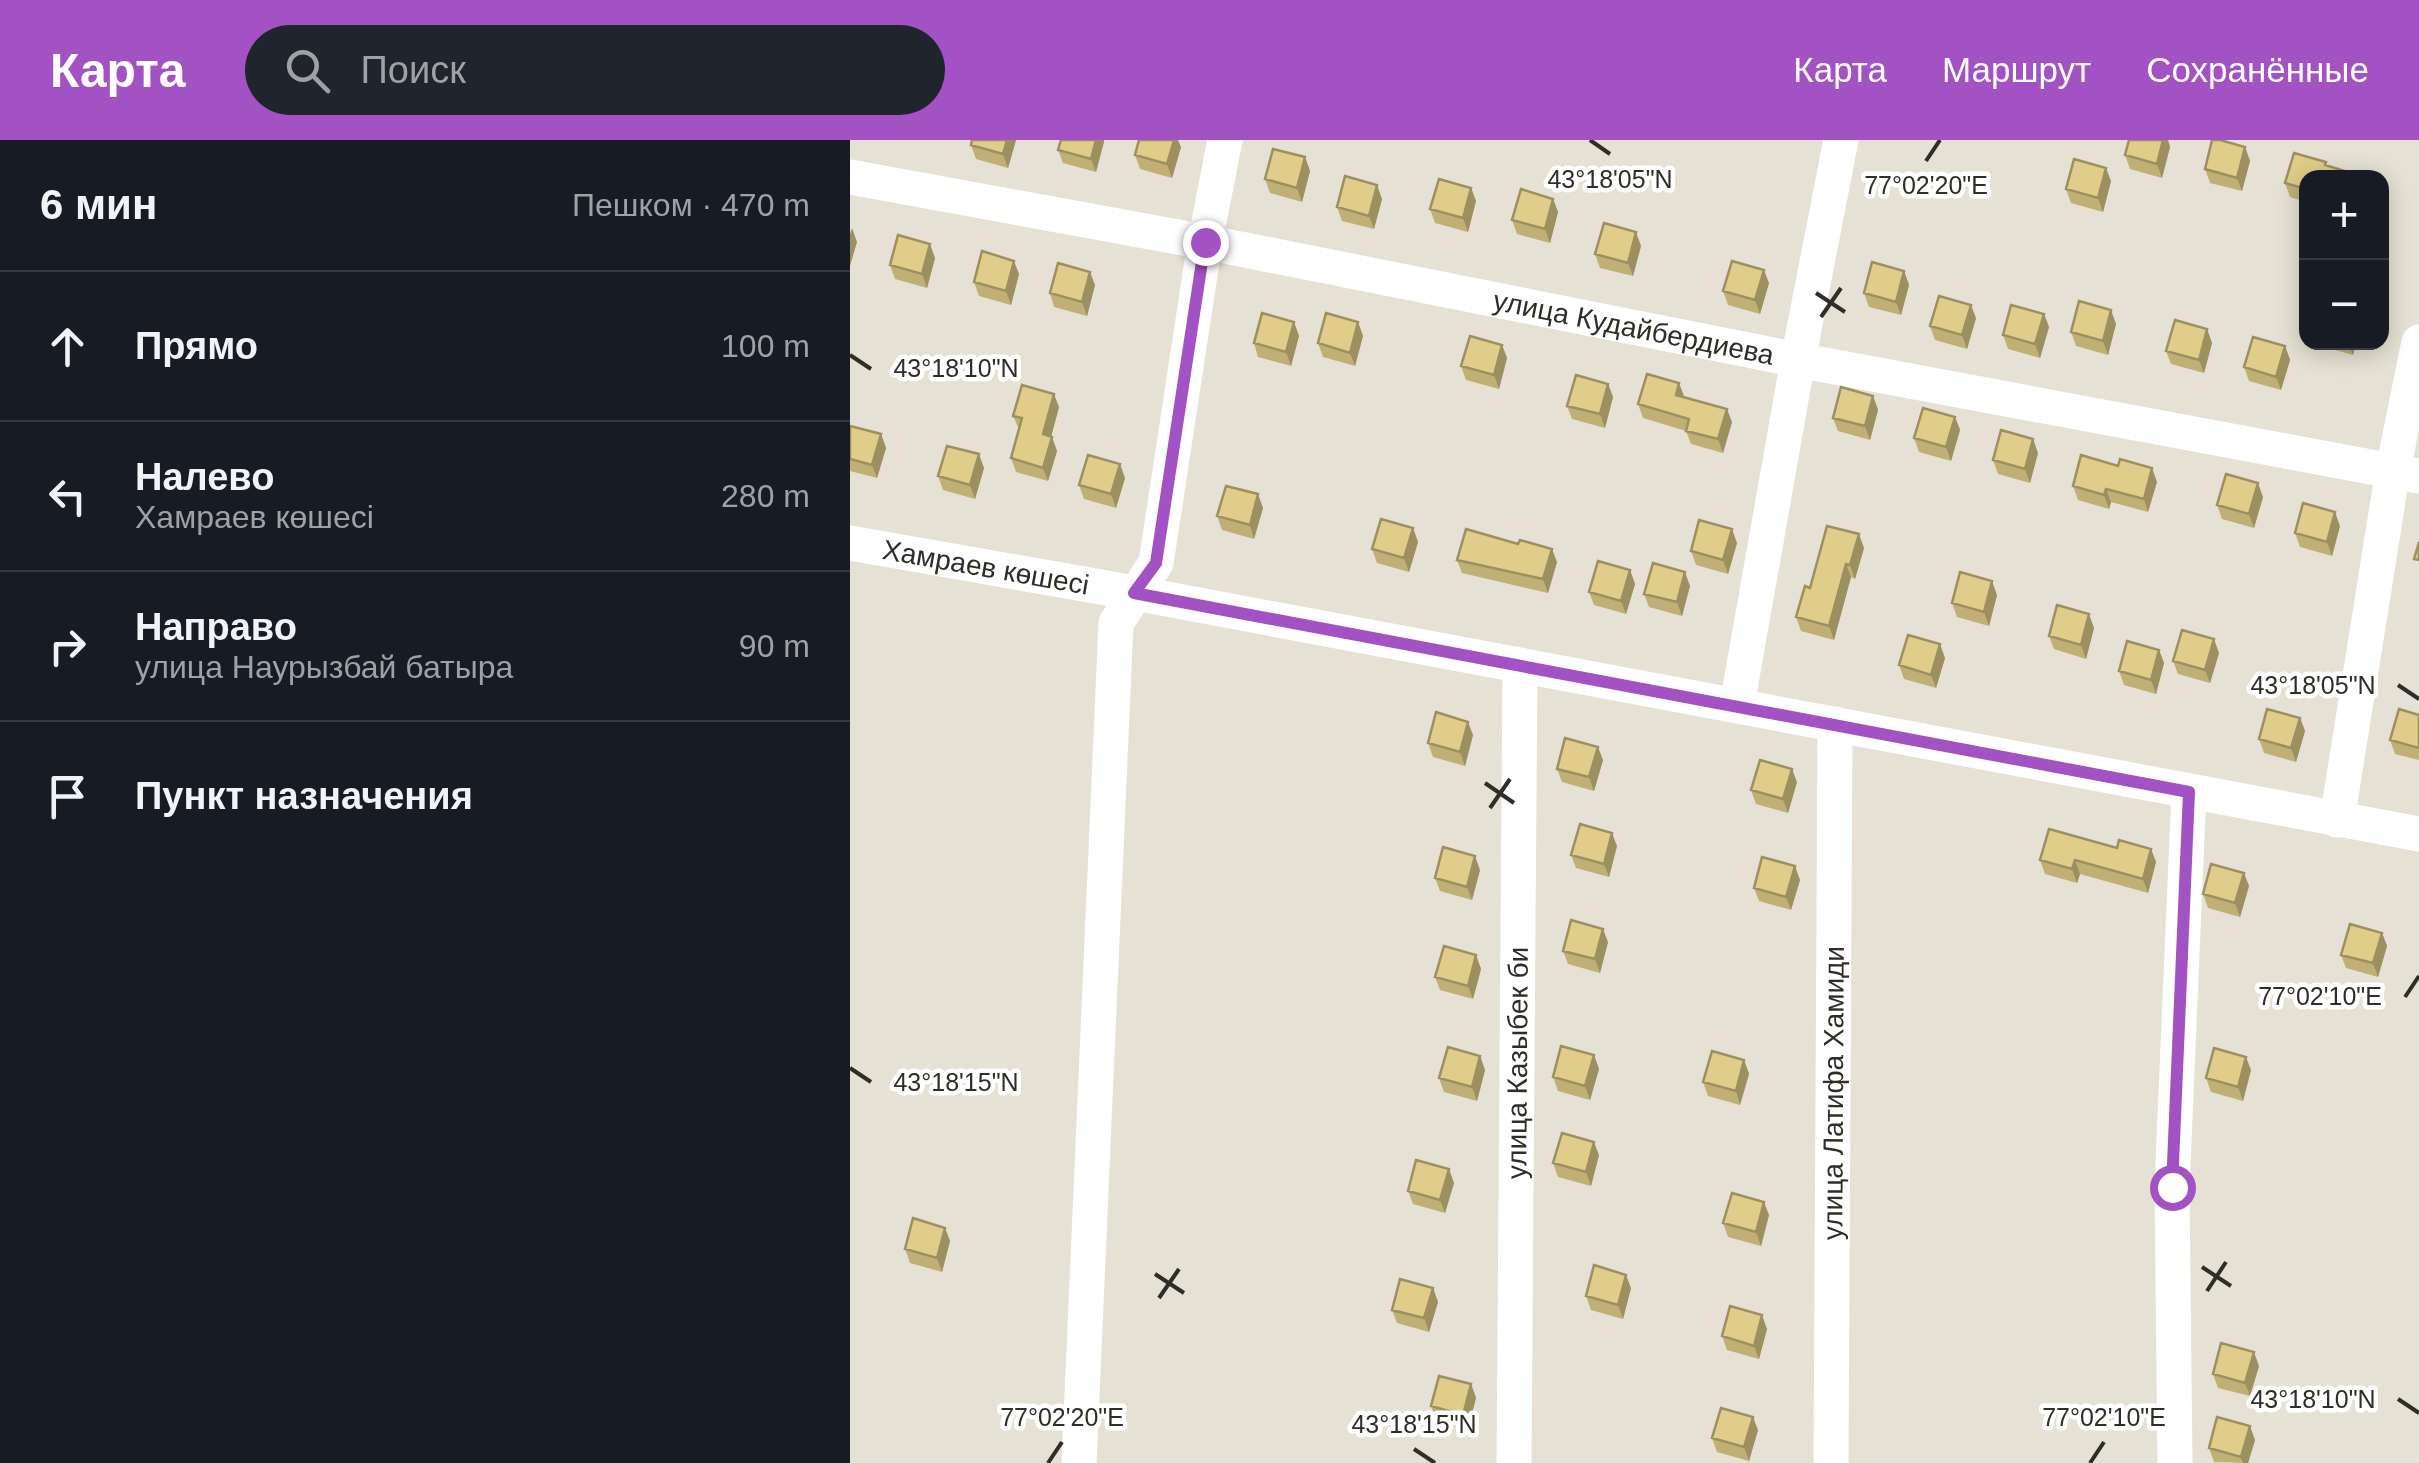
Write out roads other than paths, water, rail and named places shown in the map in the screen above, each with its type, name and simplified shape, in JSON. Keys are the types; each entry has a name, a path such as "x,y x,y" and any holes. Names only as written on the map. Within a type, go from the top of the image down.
{"street":[{"path":"1079,1463 1116,624 1156,563 1205,242 1225,140"},
{"path":"1737,706 1841,140"},
{"name":"улица Кудайбердиева","path":"850,177 2406,473"},
{"path":"2338,820 2406,473 2419,342"},
{"name":"Хамраев көшесі","path":"850,543 2419,834"},
{"name":"улица Казыбек би","path":"1514,1463 1520,665"},
{"name":"улица Латифа Хамиди","path":"1831,1463 1836,724"},
{"path":"2176,1463 2172,1187 2189,792"}]}
